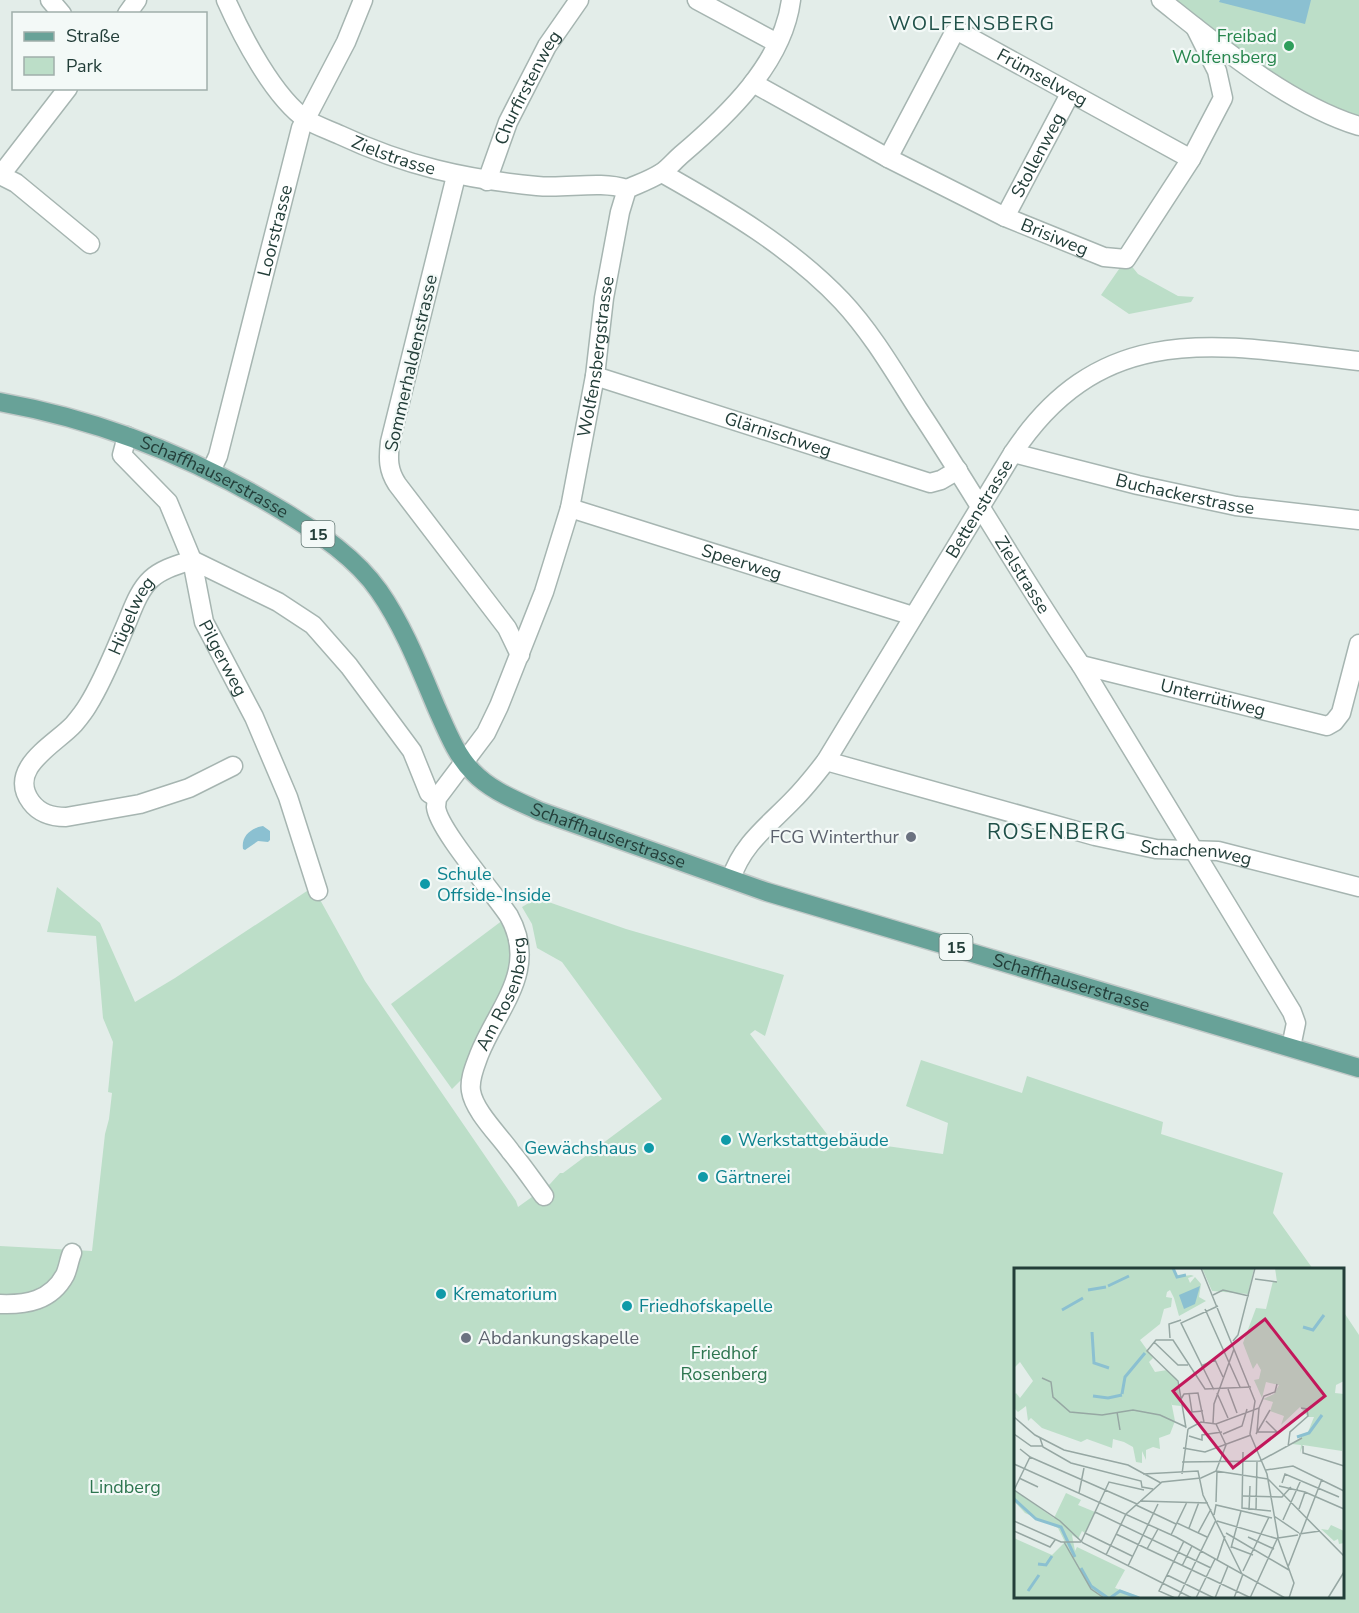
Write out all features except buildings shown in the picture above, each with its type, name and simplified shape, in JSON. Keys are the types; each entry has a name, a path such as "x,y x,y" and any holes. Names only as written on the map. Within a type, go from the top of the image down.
{"main road":[{"name":"Schaffhauserstrasse","path":"0,402 71,418 127,436 211,471 303,523 351,559 383,597 404,633 451,740 464,762 480,778 505,795 539,811 767,892 1359,1068"}],"street":[{"path":"50,0 60,12"},
{"name":"Zielstrasse","path":"226,0 235,21 264,70 286,100 307,120 405,162 456,176 552,188 612,184 627,189"},
{"name":"Loorstrasse","path":"211,471 218,456 301,128 346,42 363,0"},
{"name":"Churfirstenweg","path":"487,181 508,122 547,46 579,0"},
{"path":"697,0 777,43"},
{"path":"627,189 662,173 725,116 753,83 777,43 784,28 791,0"},
{"path":"1161,0 1244,64 1292,96 1359,126"},
{"name":"Brisiweg","path":"753,83 888,158 1005,217 1104,257 1126,258 1191,159 1223,98 1217,70 1195,27"},
{"name":"Frümselweg","path":"888,158 954,33 958,31 1191,159"},
{"path":"66,90 0,176 16,183 90,244"},
{"name":"Stollenweg","path":"1005,217 1071,93"},
{"name":"Zielstrasse","path":"662,173 750,225 799,262 843,302 871,338 958,470 1081,665 1292,1012 1296,1023 1291,1047"},
{"name":"Sommerhaldenstrasse","path":"456,176 390,442 388,459 390,474 507,628 520,655"},
{"name":"Wolfensbergstrasse","path":"464,762 486,733 500,706 544,592 570,508 595,376 604,298 620,212 627,189"},
{"name":"Bettenstrasse","path":"731,879 735,864 742,853 810,782 826,761 1013,453 1040,417 1077,384 1122,361 1159,350 1197,346 1256,349 1359,361"},
{"name":"Glärnischweg","path":"595,376 930,483 958,470"},
{"name":"Pilgerweg","path":"127,436 122,455 168,502 192,560 204,622 254,717 288,797 318,891"},
{"name":"Buchackerstrasse","path":"1013,453 1138,485 1236,506 1359,520"},
{"name":"Speerweg","path":"570,508 914,616"},
{"path":"192,560 278,602 313,625 349,666 412,751 429,793 437,798 464,762"},
{"name":"Hügelweg","path":"192,560 164,569 149,580 137,599 87,707 74,724 28,766 24,790 37,809 56,817 66,817 140,804 189,788 233,766"},
{"name":"Unterrütiweg","path":"1081,665 1327,726 1334,722 1341,713 1359,644"},
{"name":"Schachenweg","path":"826,761 1095,836 1156,849 1218,851 1359,887"},
{"name":"Am Rosenberg","path":"437,798 436,807 440,818 509,916 517,930 520,948 520,967 516,982 474,1068 471,1082 472,1097 544,1196"},
{"path":"0,1304 16,1305 34,1302 50,1294 65,1275 72,1253"}],"green space":[{"name":"Freibad Wolfensberg","path":"1161,0 1359,0 1359,126 1350,123"},
{"path":"1126,259 1138,274 1178,296 1194,297 1191,302 1129,314 1101,295"},
{"name":"Friedhof Rosenberg","path":"57,887 100,923 135,1002 313,887 365,981 518,1207 550,1184 560,1173 662,1099 562,962 537,948 532,924 522,907 537,898 626,929 784,975 765,1036 755,1030 750,1034 830,1138 943,1154 948,1123 906,1106 921,1060 1022,1093 1027,1076 1163,1122 1161,1134 1283,1173 1273,1213 1312,1268 1014,1268 1014,1598 1344,1598 1344,1312 1359,1335 1359,1613 0,1613 0,1246 92,1251 112,1093 108,1092 113,1042 103,1018 96,936 47,932"},
{"path":"503,920 509,930 513,965 462,1079 452,1089 391,1004"}],"water":[{"path":"1220,0 1311,0 1305,24 1219,2"},
{"path":"263,826 270,831 270,840 268,842 258,841 245,850 243,849 248,833"}],"place":[{"name":"Freibad Wolfensberg","path":"1289,46"},
{"name":"FCG Winterthur","path":"911,837"},
{"name":"Schule Offside-Inside","path":"425,884"},
{"name":"Werkstattgebäude","path":"726,1140"},
{"name":"Gewächshaus","path":"649,1148"},
{"name":"Gärtnerei","path":"703,1177"},
{"name":"Krematorium","path":"441,1294"},
{"name":"Friedhofskapelle","path":"627,1306"},
{"name":"Abdankungskapelle","path":"466,1338"}],"district":[{"name":"WOLFENSBERG","path":"972,23"},
{"name":"ROSENBERG","path":"1057,832"}],"park label":[{"name":"Lindberg","path":"125,1487"}]}
